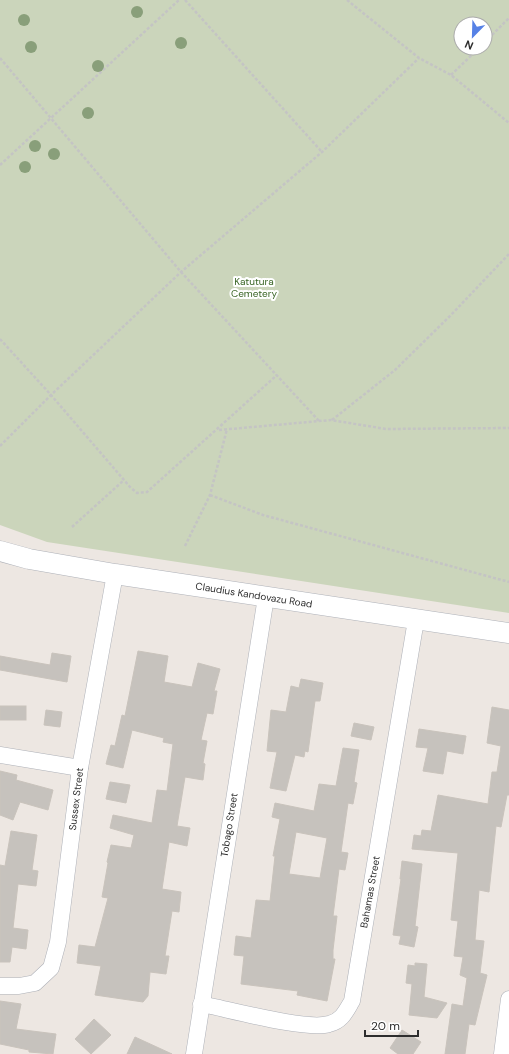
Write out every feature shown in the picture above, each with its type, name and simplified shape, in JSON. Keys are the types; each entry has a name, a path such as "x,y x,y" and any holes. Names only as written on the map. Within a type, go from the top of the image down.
{"street":[{"name":"Claudius Kandovazu Road","path":"0,551 30,559 115,574 509,634"},
{"name":"Sussex Street","path":"0,986 19,986 35,983 51,968 58,942 80,768 115,574"},
{"name":"Tobago Street","path":"194,1054 266,597"},
{"name":"Bahamas Street","path":"201,1004 308,1026 329,1024 342,1018 352,1001 416,620"},
{"path":"0,755 80,768"},
{"path":"502,1054 509,999"}],"path":[{"path":"0,165 179,0"},
{"path":"185,0 322,152"},
{"path":"347,0 419,58 451,75 509,123"},
{"path":"493,34 509,18"},
{"path":"451,75 471,56"},
{"path":"0,58 181,272 320,422"},
{"path":"0,446 51,395 181,272 322,152 419,58"},
{"path":"331,420 395,370 451,316 509,254"},
{"path":"0,339 137,493 147,492 218,430 277,375"},
{"path":"218,430 331,420 386,429 509,428"},
{"path":"185,546 210,495 227,429"},
{"path":"72,527 124,480"},
{"path":"210,495 263,515 509,582"}],"green space":[{"name":"Katutura Cemetery","path":"0,0 509,0 509,613 47,542 0,525"}],"building":[{"path":"138,651 168,656 164,682 192,687 198,663 220,669 214,691 217,691 213,714 207,713 201,740 207,741 203,763 205,764 203,780 185,777 177,826 190,828 187,846 169,842 162,889 181,892 179,912 172,911 165,956 169,956 166,974 150,972 148,996 143,1002 95,995 101,966 77,963 79,945 95,947 108,898 102,897 111,845 131,848 134,835 110,828 113,815 152,823 157,790 167,791 173,744 163,742 164,738 132,730 123,768 106,764 111,745 115,746 122,715 125,716"},
{"path":"52,653 71,656 67,682 0,670 0,656 50,665"},
{"path":"301,679 323,683 320,701 315,701 308,752 305,751 304,757 295,755 286,791 270,788 277,752 267,751 271,710 286,712 291,686 299,688"},
{"path":"0,706 26,706 26,720 0,720"},
{"path":"492,707 509,710 509,795 507,795 501,827 496,826 489,892 479,890 475,940 484,941 480,973 487,975 475,1025 469,1024 465,1054 445,1054 452,1004 463,1006 467,978 460,975 463,957 454,956 458,921 451,920 458,853 412,849 414,835 421,836 422,830 431,831 438,795 488,804 492,772 497,772 501,746 487,743"},
{"path":"46,710 62,712 60,727 44,725"},
{"path":"354,723 374,727 371,740 351,736"},
{"path":"419,729 466,736 463,754 447,751 443,774 423,771 428,748 416,747"},
{"path":"343,748 359,750 354,782 357,783 353,804 348,803 341,852 348,853 345,870 339,869 333,916 337,916 333,950 333,959 335,959 327,1001 297,995 298,991 241,984 244,956 234,955 236,936 251,938 256,900 270,901 275,856 273,856 280,819 272,817 275,803 314,811 319,784 336,786","holes":["296,832 327,838 320,878 289,874"]},
{"path":"0,771 17,775 16,780 53,790 48,810 20,802 13,820 0,815"},
{"path":"110,782 130,785 126,803 106,799"},
{"path":"11,831 37,835 32,870 38,871 36,886 18,884 13,928 28,930 26,949 12,947 10,962 0,962 0,865 5,866"},
{"path":"402,861 422,864 415,926 418,927 414,947 399,944 401,936 393,935"},
{"path":"415,963 427,964 424,997 447,1003 437,1018 409,1015 412,984 406,983 408,965 415,966"},
{"path":"0,1001 21,1004 16,1029 56,1034 53,1054 29,1052 29,1050 0,1044"},
{"path":"94,1019 111,1035 91,1054 75,1039"},
{"path":"402,1030 421,1042 413,1054 398,1054 390,1048"},
{"path":"135,1037 172,1054 127,1054"}]}
